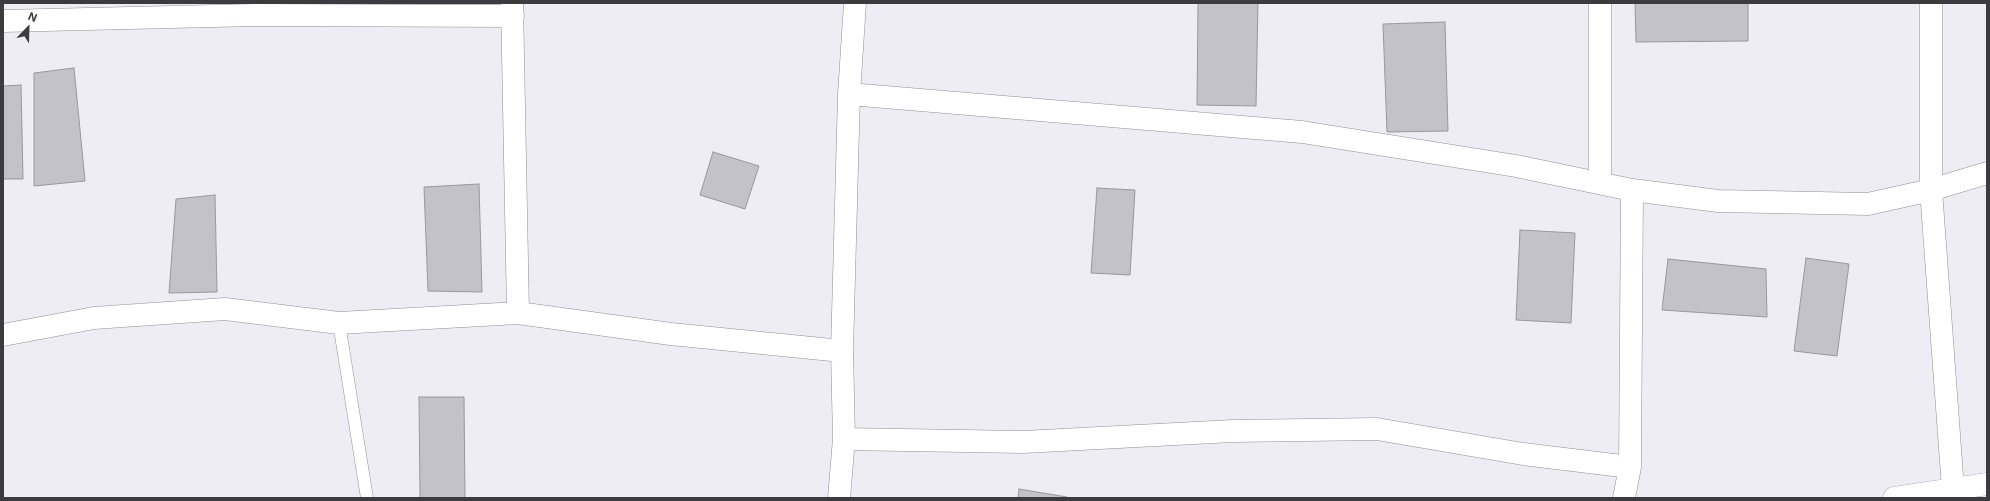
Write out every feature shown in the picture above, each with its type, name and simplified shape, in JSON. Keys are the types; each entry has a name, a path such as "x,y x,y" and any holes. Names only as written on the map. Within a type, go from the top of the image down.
{"street":[{"path":"839,498 844,439 842,351 849,94 855,3"},
{"path":"1600,3 1600,183"},
{"path":"1931,3 1931,190 1953,489"},
{"path":"3,21 513,9 518,313"},
{"path":"849,94 1302,132 1516,166 1632,190 1718,201 1868,204 1931,190 1987,172"},
{"path":"1624,498 1630,467 1632,190"},
{"path":"3,335 94,318 225,309 339,323 518,313 671,334 842,351"},
{"path":"844,439 1023,442 1233,432 1377,429 1523,454 1630,467"},
{"path":"1894,498 1987,484"}],"lane":[{"path":"339,323 367,498"}],"building":[{"path":"1198,3 1258,3 1256,106 1197,105"},
{"path":"1635,3 1748,3 1748,41 1636,42"},
{"path":"1445,22 1448,131 1387,132 1383,24"},
{"path":"74,68 85,181 34,186 34,73"},
{"path":"21,85 23,179 3,179 3,86"},
{"path":"713,152 759,166 745,209 700,195"},
{"path":"479,184 482,292 428,291 424,187"},
{"path":"1097,188 1135,190 1130,275 1091,273"},
{"path":"215,195 217,292 169,293 176,199"},
{"path":"1520,230 1575,233 1571,323 1516,320"},
{"path":"1806,258 1849,264 1837,356 1794,351"},
{"path":"1668,259 1766,269 1767,317 1662,310"},
{"path":"419,397 464,397 465,498 420,498"},
{"path":"1019,489 1067,497 1067,498 1018,498"}]}
